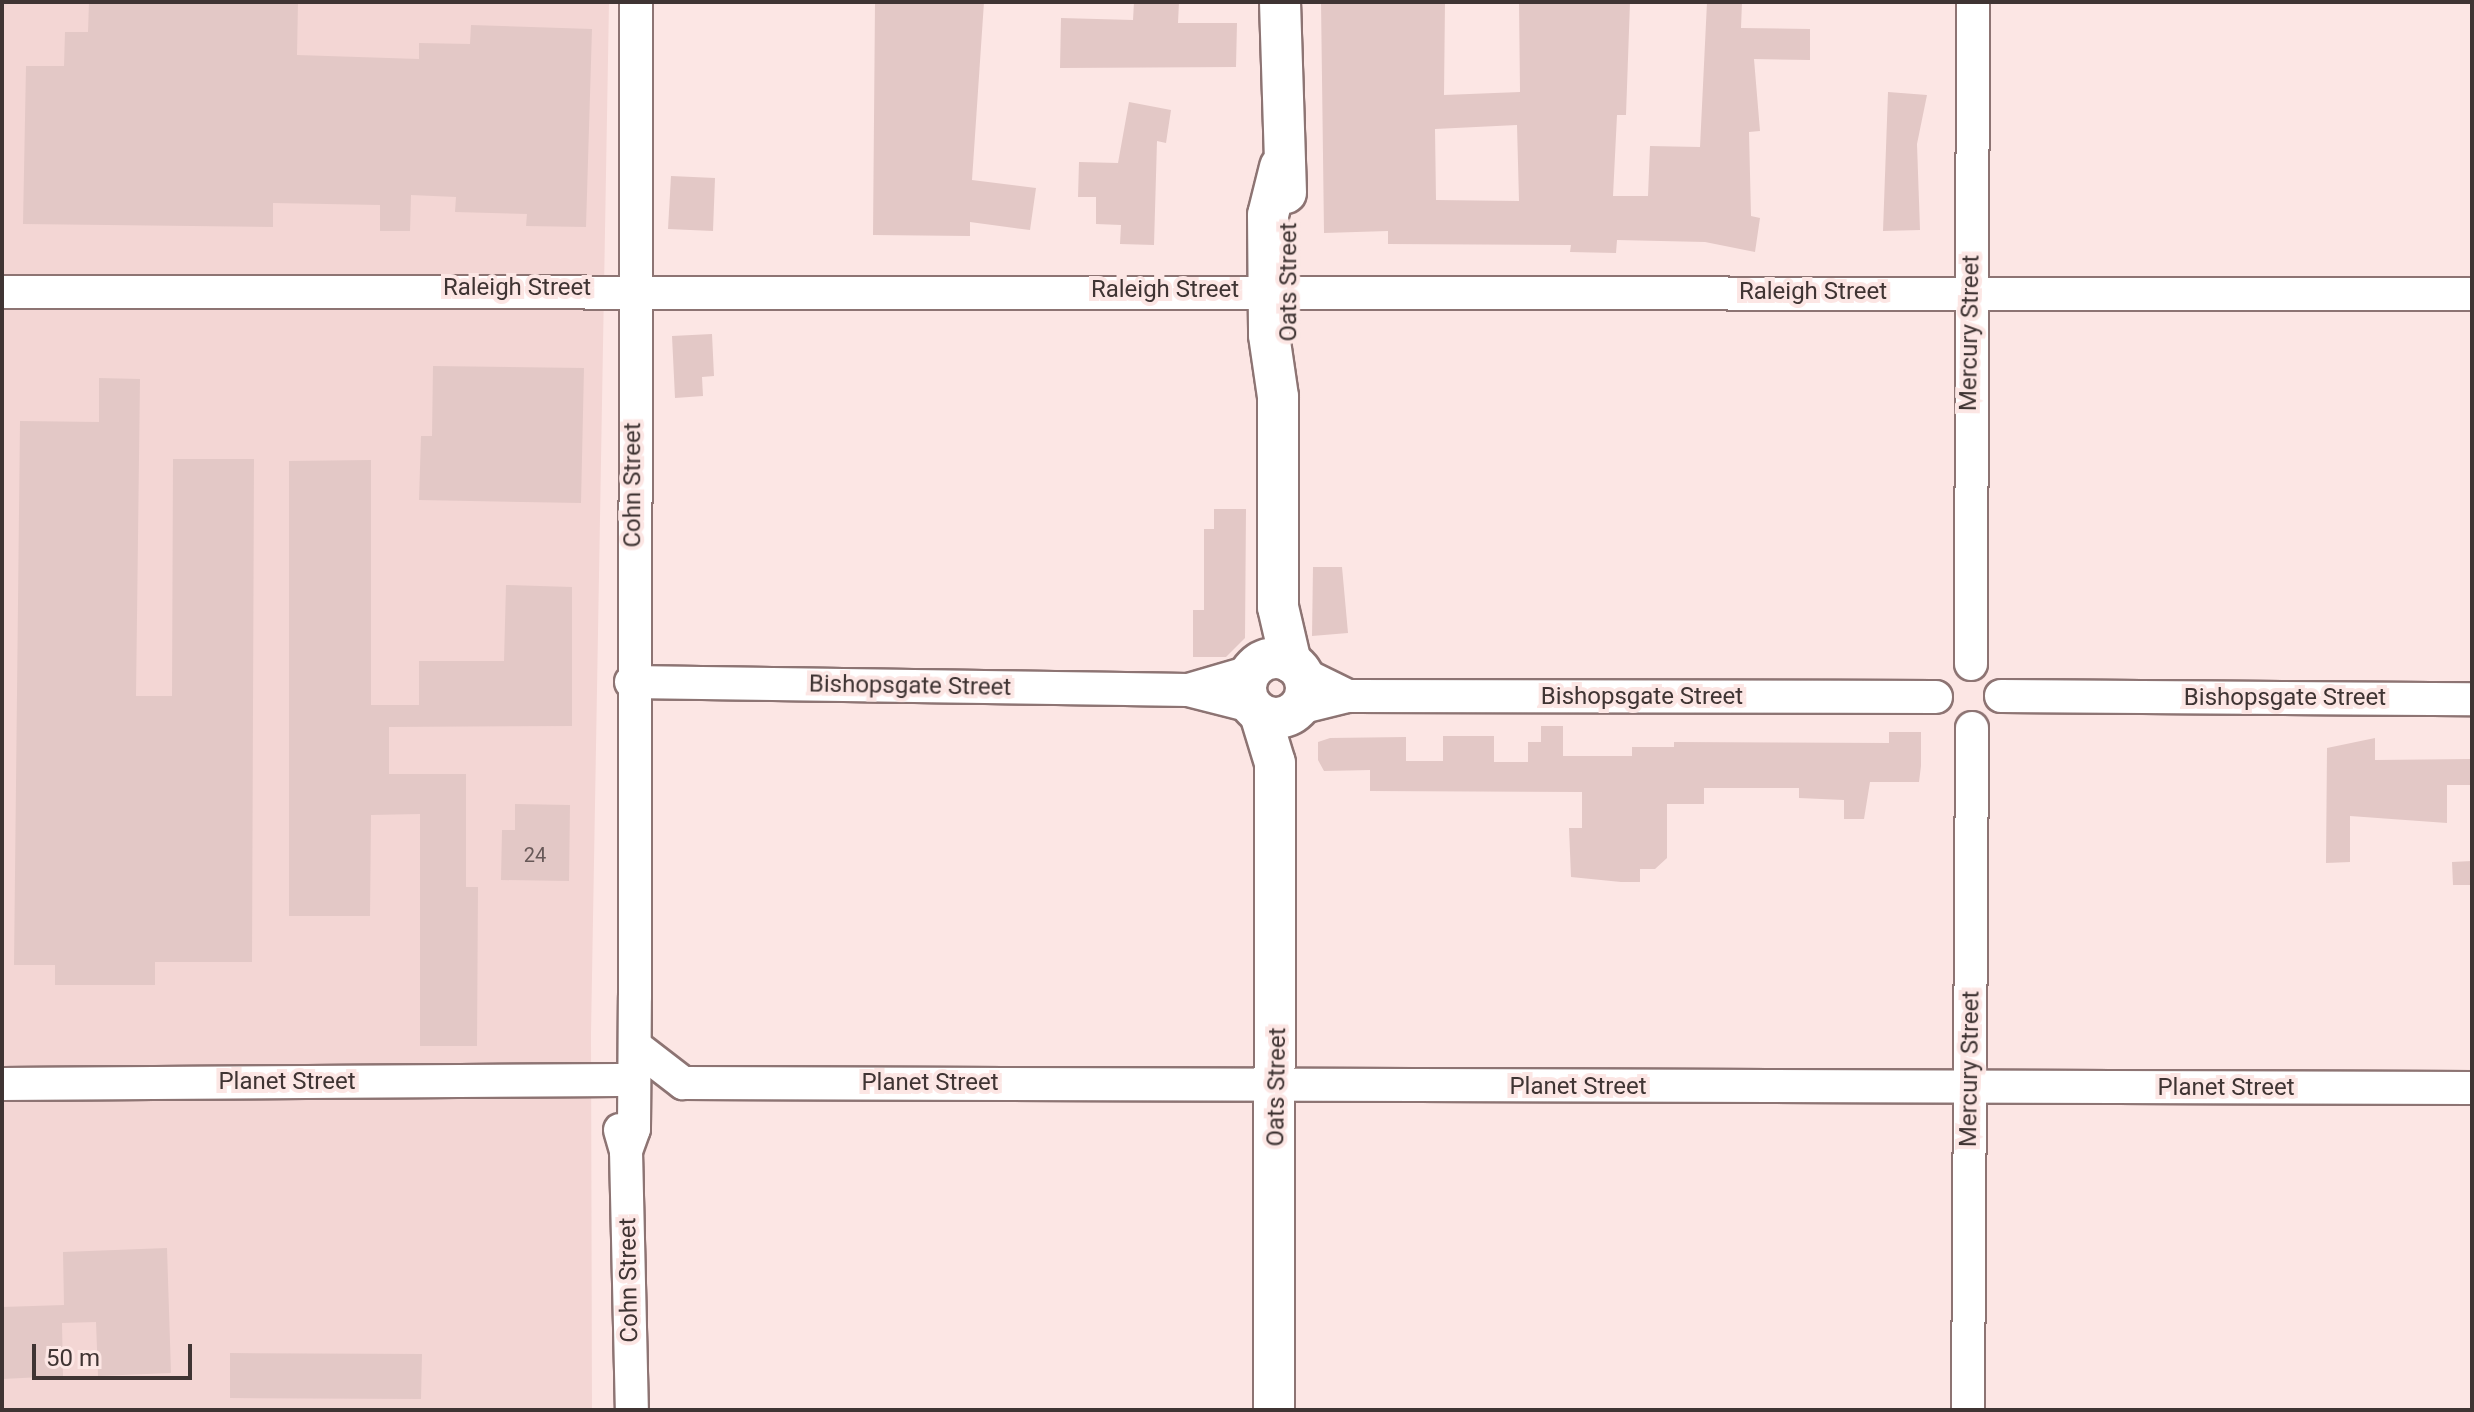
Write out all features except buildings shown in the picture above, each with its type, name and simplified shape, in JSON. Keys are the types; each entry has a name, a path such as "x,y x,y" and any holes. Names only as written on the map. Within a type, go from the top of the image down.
{"main road":[{"name":"Oats Street","path":"1274,1410 1279,290 1289,213 1280,167 1280,2"}],"street":[{"name":"Cohn Street","path":"632,1410 630,1140 635,1046 631,969 631,682 636,2"},
{"name":"Mercury Street","path":"1971,664 1973,2"},
{"name":"Raleigh Street","path":"2,292 634,288 2472,294"},
{"path":"1971,664 1996,678 2001,696 1996,714 1972,728 1951,724 1936,697 1943,677 1971,664"},
{"name":"Bishopsgate Street","path":"631,682 1276,689 1348,696 1936,697"},
{"name":"Bishopsgate Street","path":"2001,696 2472,699"},
{"name":"Mercury Street","path":"1968,1410 1972,728"},
{"name":"Cohn Street","path":"630,1140 620,1080 622,989 631,969"},
{"path":"630,1140 643,1112 683,1083 635,1046"},
{"name":"Planet Street","path":"2,1084 620,1080"},
{"name":"Planet Street","path":"683,1083 1970,1089 2472,1088"}],"shaded area":[{"path":"2,2 609,2 591,1034 592,1410 2,1410"}]}
